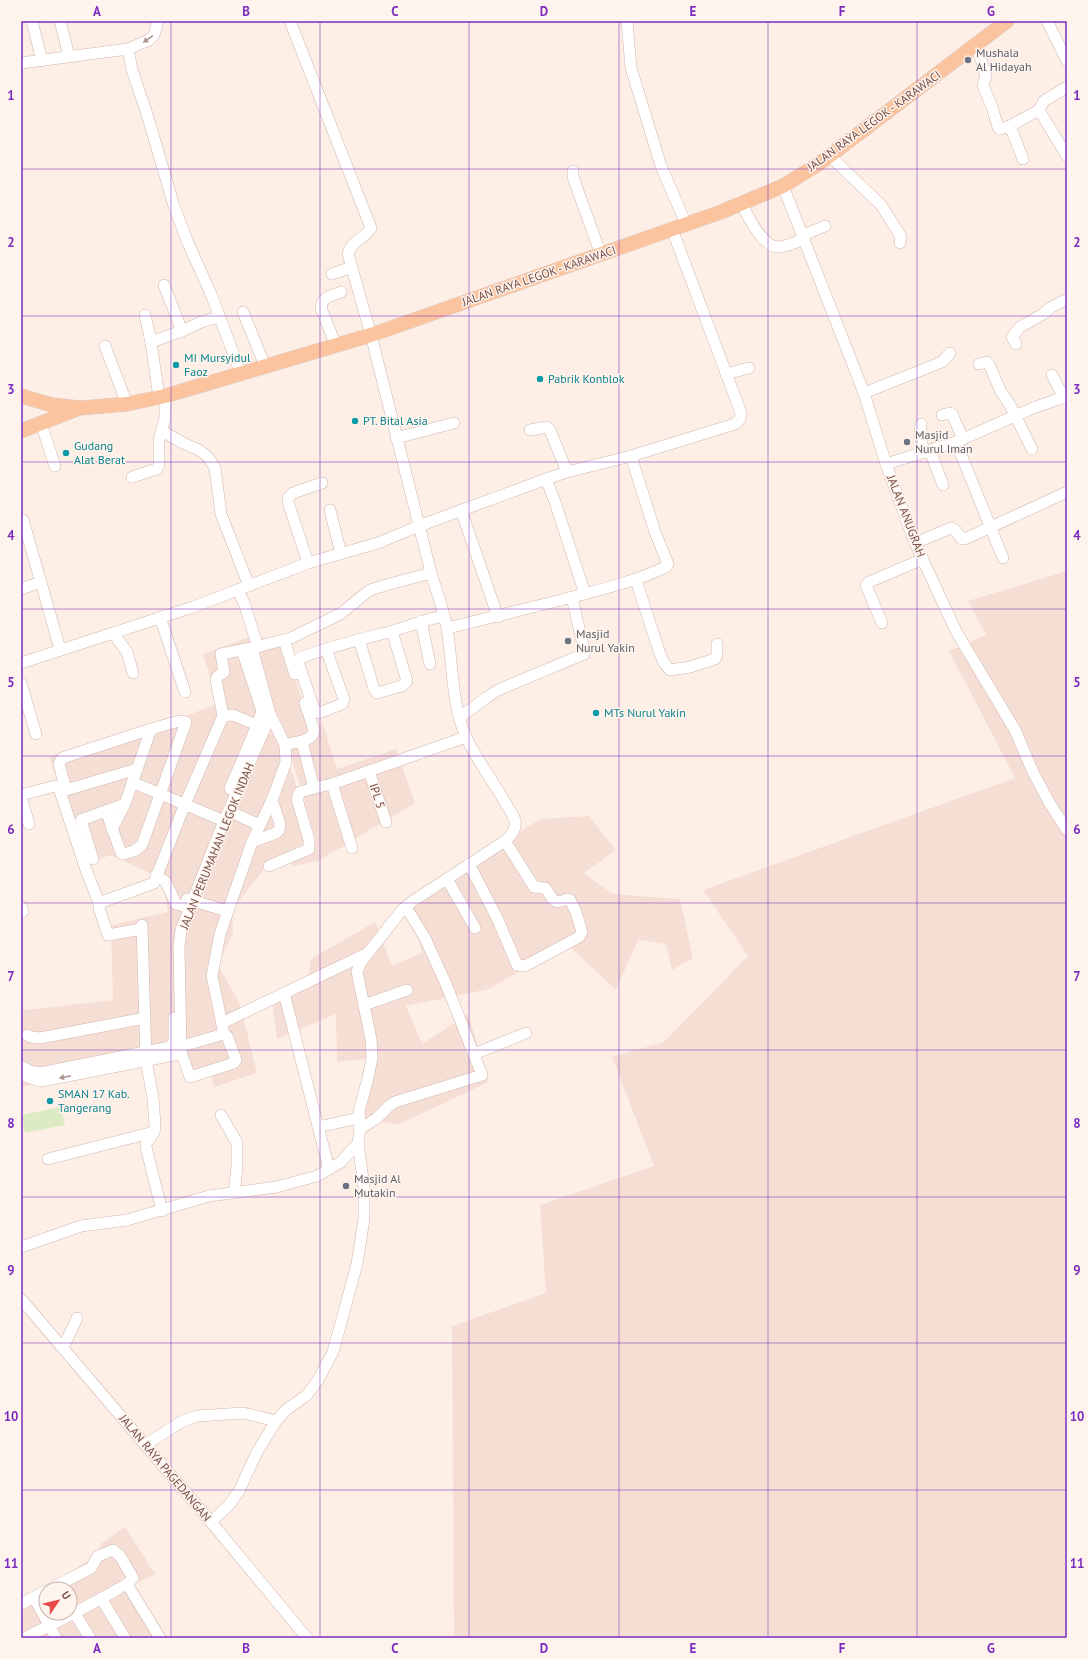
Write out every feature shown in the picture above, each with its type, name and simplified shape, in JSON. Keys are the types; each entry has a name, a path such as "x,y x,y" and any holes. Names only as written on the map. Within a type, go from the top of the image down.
{"main road":[{"name":"JALAN RAYA LEGOK - KARAWACI","path":"21,396 52,405 80,408 127,404 162,396 336,346 601,255 741,204 783,186 830,156 1007,21"},
{"path":"21,431 80,408"}],"street":[{"path":"32,21 42,61"},
{"path":"60,21 69,56"},
{"path":"21,63 128,49 149,40 154,35 158,21"},
{"path":"211,1522 229,1505 239,1491 256,1454 276,1421 286,1410 307,1395 318,1380 333,1352 357,1264 364,1219 364,1187 358,1143 360,1124 359,1111 372,1058 371,1039 357,972 361,962 406,907 505,841 512,835 515,821 466,737 459,718 453,691 447,628 396,438 371,334 348,254 352,244 367,234 371,228 290,21"},
{"path":"627,21 631,68 661,166 686,224"},
{"path":"1047,21 1067,61"},
{"path":"975,46 986,76 983,85 1000,129 1010,126 1039,110 1044,101 1067,87"},
{"path":"128,49 132,70 148,114 174,206 188,244 211,294 241,374"},
{"path":"1039,110 1067,156"},
{"path":"1010,126 1024,159"},
{"path":"830,156 881,205 900,235 900,243"},
{"path":"573,171 573,177 578,194 601,255"},
{"name":"JALAN ANUGRAH","path":"783,186 864,393 886,464 915,543 957,633 1015,730 1033,772 1050,804 1067,830"},
{"path":"741,204 758,232 767,243 779,247 825,226"},
{"path":"21,663 160,617 193,608 308,563 378,543 461,510 546,479 631,456 735,424 740,419 741,413 672,229"},
{"path":"332,274 352,267"},
{"path":"164,285 182,331"},
{"path":"336,346 322,308 322,302 324,298 341,292"},
{"path":"1016,344 1012,337 1020,327 1067,298"},
{"path":"243,312 265,366"},
{"path":"132,477 157,469 159,464 158,447 166,418 145,315"},
{"path":"151,342 219,317"},
{"path":"105,346 127,404"},
{"path":"864,393 942,362 950,353"},
{"path":"979,364 987,362 990,366 1000,390 1032,449"},
{"path":"726,374 749,368"},
{"path":"886,464 927,452 1066,397 1052,375"},
{"path":"942,415 952,414 959,440 1003,558"},
{"path":"41,423 55,466"},
{"path":"396,438 454,423"},
{"path":"921,424 920,434 943,485"},
{"path":"530,430 548,427 568,472"},
{"path":"162,431 199,450 208,457 215,468 221,514 249,586"},
{"path":"447,628 636,580 666,567 668,564 655,532 631,456"},
{"path":"546,479 585,594"},
{"path":"308,563 288,498 293,493 322,483"},
{"path":"915,543 951,528 955,530 962,539 991,529 1067,492"},
{"path":"330,510 340,554"},
{"path":"461,510 498,616"},
{"path":"22,520 60,649"},
{"path":"882,623 866,585 869,582 923,559"},
{"path":"99,903 154,884 156,875 185,804 224,716 216,680 217,677 224,672 220,655 284,640 340,614 370,590 431,573"},
{"path":"636,580 659,652 664,663 670,670 690,667 715,659 717,656 718,644"},
{"path":"21,589 41,582"},
{"path":"224,1034 182,1049 190,1077 234,1063 236,1060 227,1036 224,1034 212,976 220,934 227,911 252,842 272,800 286,762 285,745 266,712 258,685 244,603 238,591"},
{"path":"459,718 498,690 584,654 572,597"},
{"path":"326,649 344,702 320,713 315,712 298,662 300,658 326,649 359,639 444,616"},
{"path":"160,617 185,692"},
{"path":"421,621 430,664"},
{"path":"359,639 374,689 377,693 402,686 407,681 392,631"},
{"path":"113,633 127,652 133,673"},
{"path":"284,640 314,730 314,734 311,738 285,745"},
{"path":"21,683 36,734"},
{"name":"JALAN PERUMAHAN LEGOK INDAH","path":"21,1074 39,1081 146,1056 170,1047 173,1044 174,944 177,926 266,712"},
{"path":"224,716 233,715 261,727"},
{"path":"106,811 121,853 123,854 136,850 142,845 186,722 179,722 151,729 62,758 59,764 66,790 137,769"},
{"path":"112,829 125,804 151,729"},
{"path":"269,866 310,849 309,840 297,799 300,792 332,784 466,737"},
{"path":"303,746 314,788"},
{"name":"IPL 5","path":"369,771 386,822"},
{"path":"132,782 185,804 259,825"},
{"path":"332,784 352,848"},
{"path":"29,824 21,796 55,786 59,788 85,867 99,903 99,908 108,935 142,927 146,1056 153,1098 155,1126 154,1132 146,1144 146,1147 162,1211"},
{"path":"252,842 280,830 280,824 272,800"},
{"path":"93,859 81,820 125,804"},
{"path":"469,864 498,920 517,965 525,966 579,936 582,932 581,927 570,900 557,902 552,899 545,888 534,886 505,841"},
{"path":"156,875 166,882 176,904 188,902 227,911"},
{"path":"447,879 475,928"},
{"name":"JALAN PERUMAHAN LEGOK INDAH","path":"21,1066 30,1071 40,1073 146,1056 179,1054 182,1049 179,947 181,930 188,902"},
{"path":"21,906 23,910 21,913"},
{"path":"318,1127 360,1124 377,1118 395,1102 480,1076 482,1074 446,984 425,938 406,907"},
{"path":"222,1023 366,954"},
{"path":"364,1005 407,990"},
{"path":"284,993 329,1170"},
{"path":"27,1035 40,1038 145,1018"},
{"path":"474,1054 526,1033"},
{"path":"221,1115 237,1143 237,1168 234,1193"},
{"path":"48,1159 154,1132"},
{"path":"21,1247 81,1226 128,1220 209,1196 276,1187 318,1176 341,1162 358,1143"},
{"name":"JALAN RAYA PAGEDANGAN","path":"21,1299 211,1522 306,1638"},
{"path":"63,1348 77,1318"},
{"path":"145,1445 181,1422 197,1416 242,1414 276,1421"},
{"path":"66,1581 91,1568 98,1556 113,1550 120,1556 133,1578 131,1582 78,1610"},
{"path":"127,1584 160,1638"},
{"path":"21,1604 38,1595"},
{"path":"34,1597 56,1638"},
{"path":"101,1598 125,1638"},
{"path":"78,1618 90,1638"},
{"path":"25,1638 56,1621"}],"shaded area":[{"path":"1067,571 1067,1638 454,1638 452,1326 546,1293 540,1205 654,1166 612,1057 664,1042 748,956 703,890 1015,778 949,651 986,635 968,601"},
{"path":"250,637 284,639 311,731 323,724 337,769 396,749 415,803 318,861 293,866 288,854 316,840 288,747 283,744 313,839 272,859 232,910 233,933 218,965 240,1004 257,1073 214,1087 210,1070 186,1079 177,1052 21,1087 21,1009 28,1010 113,1000 111,925 168,912 162,879 111,855 85,864 49,757 167,724 218,703 203,654"},
{"path":"589,816 616,850 584,873 613,894 680,899 693,958 672,970 666,944 638,940 616,990 567,944 489,989 406,1006 422,1044 468,1014 489,1082 399,1124 363,1120 373,1058 337,1062 336,1014 277,1039 273,1006 307,982 311,959 375,922 392,966 422,953 410,904 540,819"},
{"path":"125,1527 155,1574 131,1586 160,1638 21,1638 21,1597 38,1589 38,1621 78,1621 78,1581 55,1581 94,1557 102,1543"}],"green space":[{"path":"61,1107 65,1125 25,1133 21,1115"}],"place":[{"name":"Mushala Al Hidayah","path":"968,60"},
{"name":"MI Mursyidul Faoz","path":"176,365"},
{"name":"Pabrik Konblok","path":"540,379"},
{"name":"PT. Bital Asia","path":"355,421"},
{"name":"Masjid Nurul Iman","path":"907,442"},
{"name":"Gudang Alat Berat","path":"66,453"},
{"name":"Masjid Nurul Yakin","path":"568,641"},
{"name":"MTs Nurul Yakin","path":"596,713"},
{"name":"SMAN 17 Kab. Tangerang","path":"50,1101"},
{"name":"Masjid Al Mutakin","path":"346,1186"}]}
